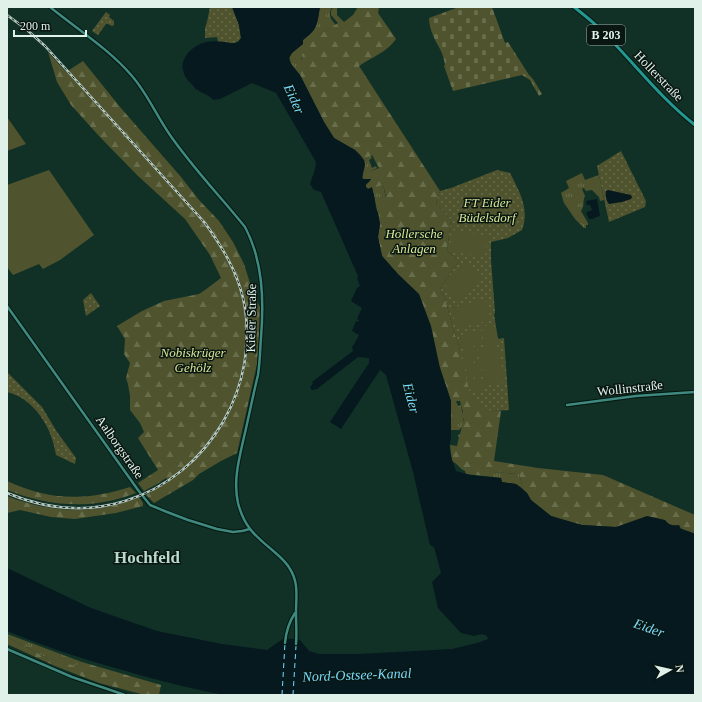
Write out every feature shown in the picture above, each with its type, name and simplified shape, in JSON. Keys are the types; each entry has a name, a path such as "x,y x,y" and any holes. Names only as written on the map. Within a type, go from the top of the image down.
{"main road":[{"name":"Kieler Straße","path":"50,7 102,48 131,75 141,87 169,134 245,226 252,239 261,277 263,319 260,362 237,473 236,490 245,522 255,535 282,558 291,569 295,579 297,589 296,644"},
{"name":"Hollerstraße","path":"574,7 600,28 654,86 695,125"},
{"name":"Aalborgstraße","path":"7,306 138,490 150,504 175,515 222,530 233,532 250,529"},
{"name":"Wollinstraße","path":"567,405 636,396 695,392"},
{"name":"Kieler Straße","path":"285,642 287,629 296,612"},
{"path":"7,649 72,677 125,695"}],"green space":[{"path":"210,7 232,7 239,25 241,38 237,42 218,42 217,37 205,38 205,28"},
{"path":"320,7 332,7 330,17 336,25 319,35 305,52 301,59 300,75 290,61 290,55 303,44 303,40 312,33 316,26"},
{"name":"Hollersche Anlagen","path":"333,7 338,7 337,15 344,22 353,15 358,7 379,7 378,13 396,39 384,51 359,66 440,191 436,203 451,220 447,251 459,261 440,288 445,298 460,349 492,411 501,411 494,461 538,468 603,475 695,515 695,534 669,524 624,525 616,527 573,523 551,516 531,500 522,488 519,474 493,472 493,477 466,474 465,471 452,461 450,445 457,446 458,435 460,434 464,419 461,416 463,412 460,401 451,401 440,368 397,273 382,256 378,237 380,224 385,223 386,196 383,185 368,189 366,187 373,177 371,171 379,168 372,155 364,161 355,150 334,138 324,122 300,75 301,61 305,47 319,35 338,23 331,15"},
{"path":"459,7 492,7 505,43 508,42 542,94 539,96 530,80 522,75 453,91 444,66 442,53 431,30 429,18"},
{"path":"106,12 114,21 114,25 112,26 106,24 98,35 92,31"},
{"name":"Nobiskrüger Gehölz","path":"48,52 66,72 83,61 199,200 219,221 233,242 244,264 254,296 260,307 257,364 237,453 199,474 193,480 154,503 146,495 169,481 166,478 144,491 138,483 158,470 138,438 144,432 140,423 130,410 130,396 126,378 130,363 124,354 125,339 117,326 142,311 164,301 199,294 221,278 210,255 185,219 137,175 71,105 57,82"},
{"path":"7,117 26,144 7,151"},
{"path":"621,151 646,201 645,207 609,222 597,166"},
{"path":"371,156 372,158 369,160 372,168 376,166 377,168 371,171 374,177 371,179 363,179 364,161"},
{"path":"49,170 94,235 60,260 43,269 39,264 13,275 7,267 7,185"},
{"name":"FT Eider Büdelsdorf","path":"497,170 510,173 522,200 525,215 522,230 508,238 491,242 494,314 498,339 504,338 509,410 492,411 488,410 470,395 460,349 445,298 440,288 459,261 447,251 451,220 436,203 440,191"},
{"path":"582,173 585,180 599,175 604,200 600,201 599,197 592,190 586,191 584,188 582,189 585,196 581,211 588,223 586,228 584,228 575,219 564,203 561,193 569,188 566,181"},
{"path":"383,185 386,198 385,224 380,224 372,187"},
{"path":"470,194 508,201 503,226 465,219"},
{"path":"453,230 488,236 485,257 449,251"},
{"path":"467,261 482,275 460,301 444,288"},
{"path":"91,293 100,306 86,316 83,300"},
{"path":"486,299 491,320 457,329 451,308"},
{"path":"494,324 497,343 485,345 481,327"},
{"path":"481,331 483,344 462,349 460,335"},
{"path":"497,344 505,382 485,386 477,348"},
{"path":"475,348 478,361 465,364 462,351"},
{"path":"478,363 481,376 468,379 465,365"},
{"path":"7,372 42,407 57,432 76,458 75,464 56,455 51,435 34,408 26,401 7,392"},
{"path":"481,377 484,391 471,393 468,380"},
{"path":"451,401 456,401 458,406 461,405 463,425 459,430 451,430"},
{"path":"493,472 519,474 522,488 516,484 502,482 501,478 493,477"},
{"path":"7,481 23,488 38,492 68,497 98,495 130,487 136,493 103,502 87,504 56,503 23,496 7,490"},
{"path":"7,496 23,502 56,509 73,510 106,507 139,497 143,503 143,506 116,513 75,519 51,517 20,510 7,513"},
{"path":"7,634 82,662 75,667 45,657 7,637"},
{"path":"7,637 45,657 75,666 82,662 161,685 159,695 145,695 99,683 55,666 7,644"}],"water":[{"path":"232,7 320,7 316,26 312,33 303,40 303,44 292,53 289,58 291,64 300,75 324,122 334,138 355,150 364,160 365,165 362,178 371,179 366,184 366,187 368,189 372,187 374,194 380,224 378,237 382,256 419,294 431,326 440,368 451,401 450,447 456,471 470,475 501,478 502,482 516,484 527,493 531,500 551,516 582,525 616,527 647,516 665,520 671,525 679,525 681,529 695,534 695,695 225,695 181,686 108,666 57,650 7,631 7,568 91,608 157,631 222,644 267,650 284,638 300,640 309,651 319,654 358,654 452,649 488,639 487,636 482,634 474,636 461,633 438,608 432,582 441,573 434,547 430,545 413,472 386,375 380,370 341,429 330,422 369,363 369,358 358,357 317,389 312,390 310,388 313,383 312,382 353,351 352,346 359,335 352,331 356,321 358,322 359,320 357,319 362,308 351,301 357,288 360,286 357,278 358,276 321,192 314,190 310,184 316,162 276,93 252,83 220,99 214,100 197,89 196,90 185,77 182,68 183,61 188,53 196,46 209,42 220,41 235,43 241,38 239,25"},
{"path":"608,190 631,195 632,197 631,199 622,202 609,204 606,196 606,191"},
{"path":"597,199 600,216 589,219 586,213 592,210 590,205 587,205 586,201"}],"ferry route":[{"path":"282,695 285,643"},
{"path":"293,695 296,646"}],"railway":[{"path":"7,15 45,46 205,223 223,250 240,287 247,330 245,362 236,393 223,422 205,448 182,470 155,488 125,501 95,507 66,508 51,506 36,503 7,493"}],"district":[{"name":"Hochfeld","path":"147,557"}],"water label":[{"name":"Eider","path":"294,99"},
{"name":"Eider","path":"411,398"},
{"name":"Eider","path":"649,628"},
{"name":"Nord-Ostsee-Kanal","path":"357,675"}]}
